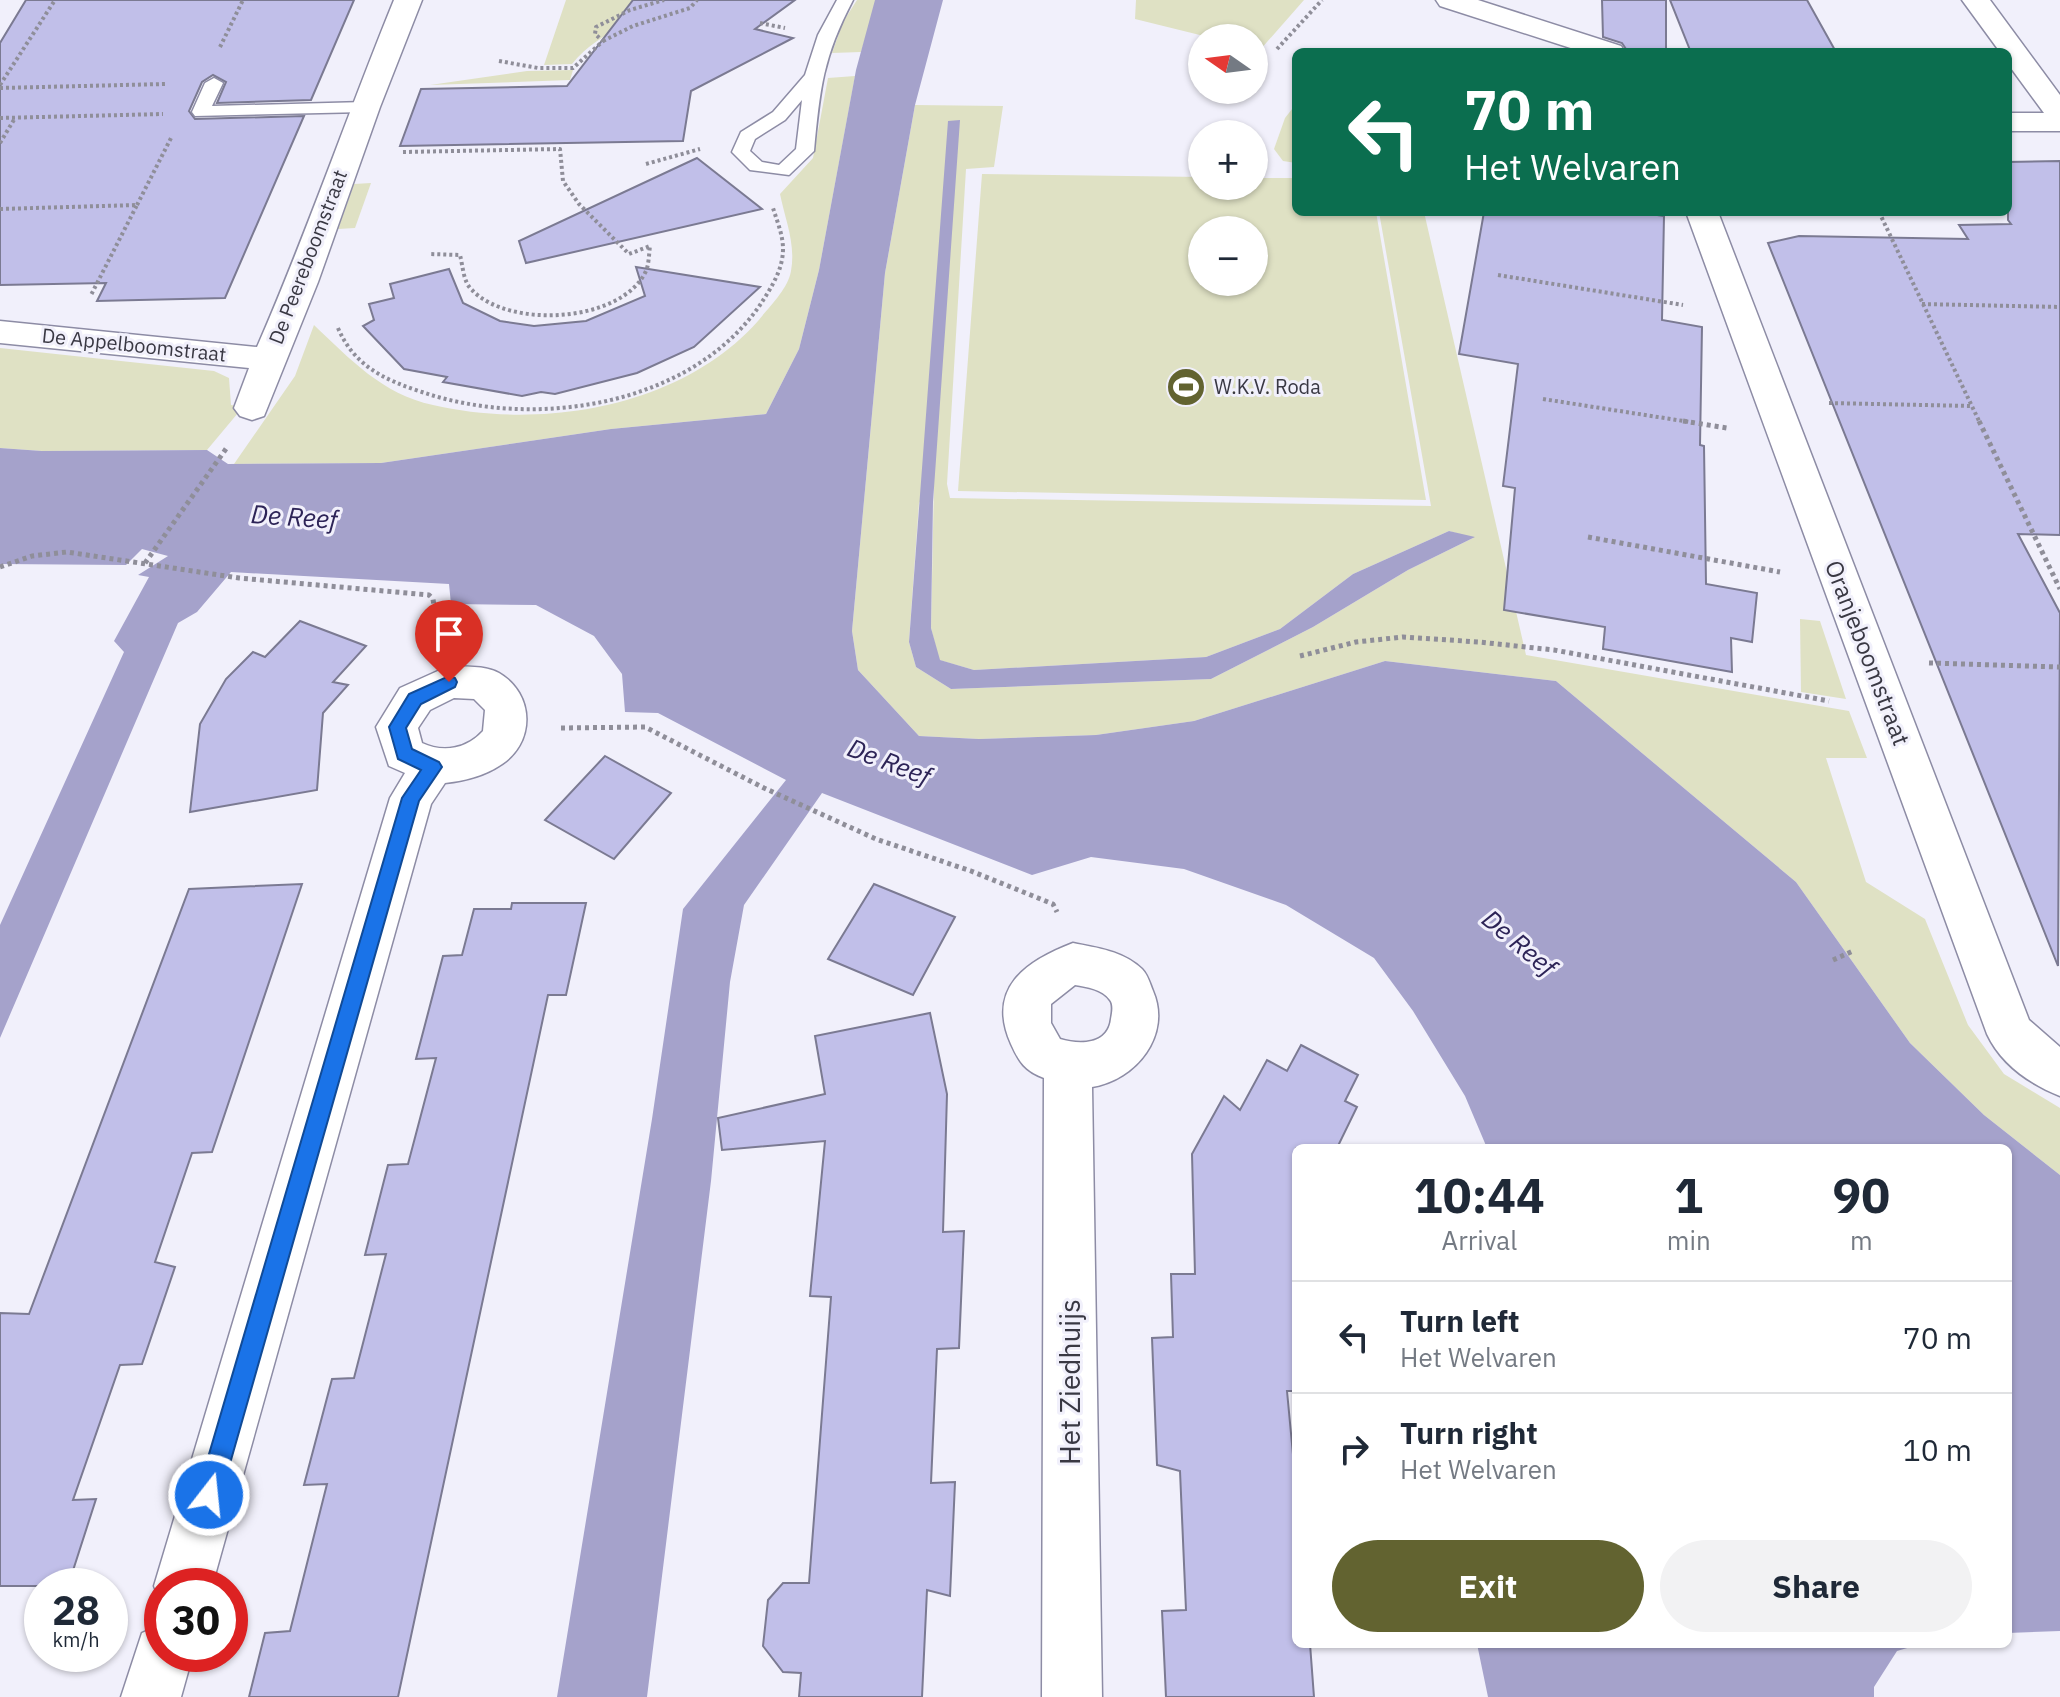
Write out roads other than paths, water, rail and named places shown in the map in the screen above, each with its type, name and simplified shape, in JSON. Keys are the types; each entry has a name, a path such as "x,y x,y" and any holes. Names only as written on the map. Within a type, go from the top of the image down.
{"street":[{"name":"De Peereboomstraat","path":"252,408 408,0"},
{"path":"1450,0 1599,48"},
{"path":"1976,0 2011,48"},
{"path":"2012,49 2060,115"},
{"path":"2012,122 2060,122"},
{"name":"Oranjeboomstraat","path":"1703,216 2011,1034 2049,1068 2060,1073"},
{"name":"De Appelboomstraat","path":"0,332 269,359"},
{"path":"188,1568 411,798 433,767"},
{"name":"Het Ziedhuijs","path":"1068,1068 1072,1697"},
{"path":"151,1697 158,1672"}],"lane":[{"path":"813,76 779,116 747,136 741,152 756,166 783,171 805,151 813,76 826,35 845,0"},
{"path":"208,83 193,113 365,107"}],"water":[{"name":"De Reef","path":"875,0 943,0 915,105 885,273 852,631 858,670 919,736 979,739 1096,735 1194,721 1385,661 1556,681 1796,882 1910,1043 1984,1115 2060,1175 2060,1631 2012,1633 2012,1144 1485,1144 1465,1096 1413,1011 1374,958 1286,905 1184,869 1091,857 1032,875 822,793 744,905 730,982 711,1181 647,1697 557,1697 652,1119 683,909 786,780 658,713 625,712 622,674 594,636 536,605 451,604 449,584 231,572 197,612 178,623 0,1038 0,925 124,652 114,641 149,577 138,575 168,556 142,549 126,565 0,564 0,448 42,451 207,450 228,464 381,463 611,429 766,414 799,349 819,270 856,70"},
{"path":"960,120 933,502 931,628 940,660 974,670 1206,657 1280,629 1353,574 1449,531 1475,537 1408,570 1313,627 1211,679 951,689 916,667 909,642 948,121"},
{"path":"1478,1648 1907,1648 1897,1651 1874,1687 1874,1697 1488,1697"}],"place":[{"name":"W.K.V. Roda","path":"1186,387"}]}
